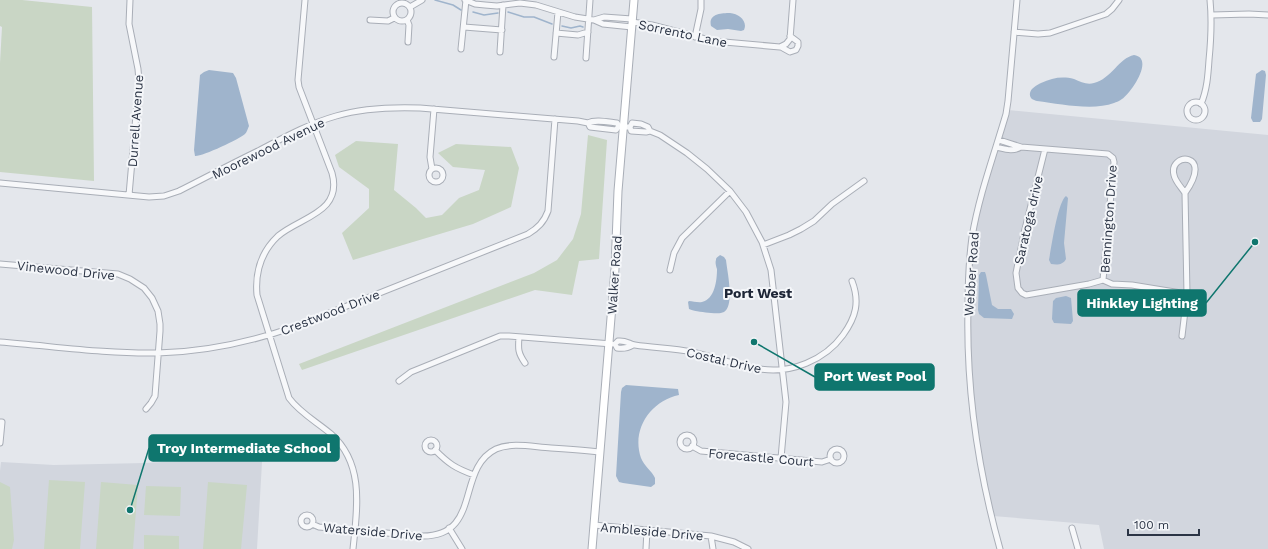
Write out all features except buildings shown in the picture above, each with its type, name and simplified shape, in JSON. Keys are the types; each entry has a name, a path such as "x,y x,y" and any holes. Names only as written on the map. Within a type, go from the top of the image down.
{"street":[{"name":"Durrell Avenue","path":"129,195 139,81 129,24 130,0"},
{"path":"305,0 298,83 300,92 332,173 334,185 333,192 329,202 322,209 283,232 272,242 262,258 257,275 257,295 289,398 295,406 333,436 341,445 352,467 357,492 353,549"},
{"path":"410,7 422,0"},
{"path":"462,49 466,0 484,5 503,5 520,1 536,4 558,12 603,24 632,23"},
{"path":"586,58 588,32 591,20 590,0"},
{"name":"Walker Road","path":"592,549 600,452 612,344 618,191 634,0"},
{"path":"694,37 701,9 701,0"},
{"name":"Sorrento Lane","path":"632,23 652,25 694,37 725,43 781,47 790,52 796,50 798,46 798,42 790,36 793,0"},
{"name":"Webber Road","path":"1000,549 986,497 979,458 971,394 967,341 968,284 972,238 979,205 1006,114 1017,0"},
{"path":"1014,32 1038,34 1056,32 1106,14 1119,0"},
{"path":"1201,104 1207,82 1212,15 1210,0"},
{"path":"394,18 394,3 403,3 410,7"},
{"path":"500,52 503,5"},
{"path":"408,42 409,25 407,20 410,14 410,7"},
{"path":"554,57 558,12"},
{"path":"1212,15 1268,15"},
{"path":"591,20 604,17 632,23"},
{"path":"394,18 400,21 407,20"},
{"path":"370,20 388,21 394,18"},
{"path":"464,26 502,30"},
{"path":"556,33 582,35 588,32"},
{"path":"781,47 788,42 790,36"},
{"name":"Moorewood Avenue","path":"0,183 159,197 174,193 289,134 313,124 336,116 397,107 578,121 588,123 590,127 616,130 624,127"},
{"path":"432,169 430,158 434,109"},
{"name":"Crestwood Drive","path":"0,342 118,352 158,353 192,351 269,336 322,316 534,230 543,222 548,212 555,119"},
{"path":"624,127 631,131 650,131 668,139 694,158 730,191 756,228 771,270 782,369 786,407 781,458"},
{"path":"999,140 1020,147 1045,149"},
{"path":"996,147 1012,150 1020,147"},
{"name":"Bennington Drive","path":"1045,149 1108,154 1113,158 1103,280"},
{"name":"Saratoga drive","path":"1045,149 1025,229 1016,274 1018,288 1026,295 1089,284 1103,280"},
{"path":"1182,336 1188,294 1185,193 1176,180 1173,168 1176,163 1186,159 1194,163 1196,168 1194,180 1185,193"},
{"path":"763,245 801,230 814,221 832,204 864,181"},
{"path":"670,270 674,252 682,238 730,191"},
{"name":"Vinewood Drive","path":"0,264 111,273 124,276 136,282 148,293 158,311 160,324 155,396 146,409"},
{"path":"1103,280 1112,284 1132,285 1188,294"},
{"name":"Costal Drive","path":"399,381 411,372 493,338 506,336 612,344 618,341 623,341 633,345 693,352 759,369 782,369 803,364 815,359 826,352 843,335 856,307 857,294 852,281"},
{"path":"519,337 518,350 520,357 525,363"},
{"path":"0,443 1,422"},
{"name":"Waterside Drive","path":"312,524 319,527 424,536 439,533 449,528 457,521 463,511 474,474 479,464 496,449 518,445 600,452"},
{"name":"Forecastle Court","path":"692,446 701,451 822,462 831,459"},
{"path":"435,450 455,468 474,474"},
{"name":"Ambleside Drive","path":"594,525 711,536 734,542 746,548"},
{"path":"449,528 462,549"},
{"path":"1072,528 1078,549"},
{"path":"646,549 647,530"},
{"name":"Ambleside Drive","path":"711,536 713,549"}],"shaded area":[{"path":"1008,110 1268,135 1268,549 1104,549 1099,525 993,516 986,484 975,415 971,376 969,308 973,243 980,211"},
{"path":"263,445 257,549 0,549 1,462 54,465 145,463 214,459"}],"green space":[{"path":"0,0 22,0 92,7 94,181 0,172 0,63 2,27 0,26"},
{"path":"588,135 607,140 599,259 579,261 572,295 535,290 302,370 299,364 534,273 557,260 573,239 581,214"},
{"path":"356,141 398,144 394,190 426,218 442,215 459,198 479,190 485,170 453,167 438,153 456,144 511,147 519,168 511,207 473,224 353,260 342,233 369,208 369,189 339,167 335,155"},
{"path":"49,480 85,482 80,549 44,549"},
{"path":"0,482 10,487 14,540 12,549 0,549"},
{"path":"101,482 138,485 133,549 96,549"},
{"path":"208,482 247,485 241,549 203,549"},
{"path":"146,486 181,487 180,516 144,515"},
{"path":"144,535 179,536 179,549 144,549"}],"water":[{"path":"730,13 742,18 745,24 744,30 717,30 711,26 711,19 713,17 719,14"},
{"path":"1134,55 1140,58 1142,62 1142,69 1131,90 1126,96 1114,103 1086,107 1037,101 1030,97 1030,93 1034,87 1053,79 1070,78 1089,84 1100,81 1124,60"},
{"path":"209,70 233,73 236,78 249,126 245,134 236,140 212,151 195,156 194,150 200,75"},
{"path":"1262,70 1265,71 1266,75 1262,119 1260,122 1253,122 1251,118 1256,74"},
{"path":"1066,196 1068,198 1064,243 1066,259 1060,264 1051,264 1049,260 1055,226 1060,207"},
{"path":"720,255 726,260 729,279 730,295 727,308 721,313 700,312 689,309 689,301 702,302 710,297 716,278 716,261"},
{"path":"981,272 985,272 986,275 992,305 998,309 1011,309 1014,314 1012,319 984,318 979,314 979,275"},
{"path":"1066,296 1071,298 1073,321 1071,324 1054,323 1052,319 1053,301 1056,298"},
{"path":"626,385 678,389 679,395 660,403 652,410 641,427 639,447 641,458 655,478 655,484 651,487 619,482 616,476 621,392 622,388"}],"waterway":[{"path":"435,0 453,5 461,10"},
{"path":"473,12 484,15 498,13"},
{"path":"508,12 524,17 534,17 552,24"},
{"path":"562,26 571,28 580,26 583,27"}],"place":[{"name":"Hinkley Lighting","path":"1255,242"},
{"name":"Port West Pool","path":"754,342"},
{"name":"Troy Intermediate School","path":"130,510"}],"district":[{"name":"Port West","path":"758,293"}]}
